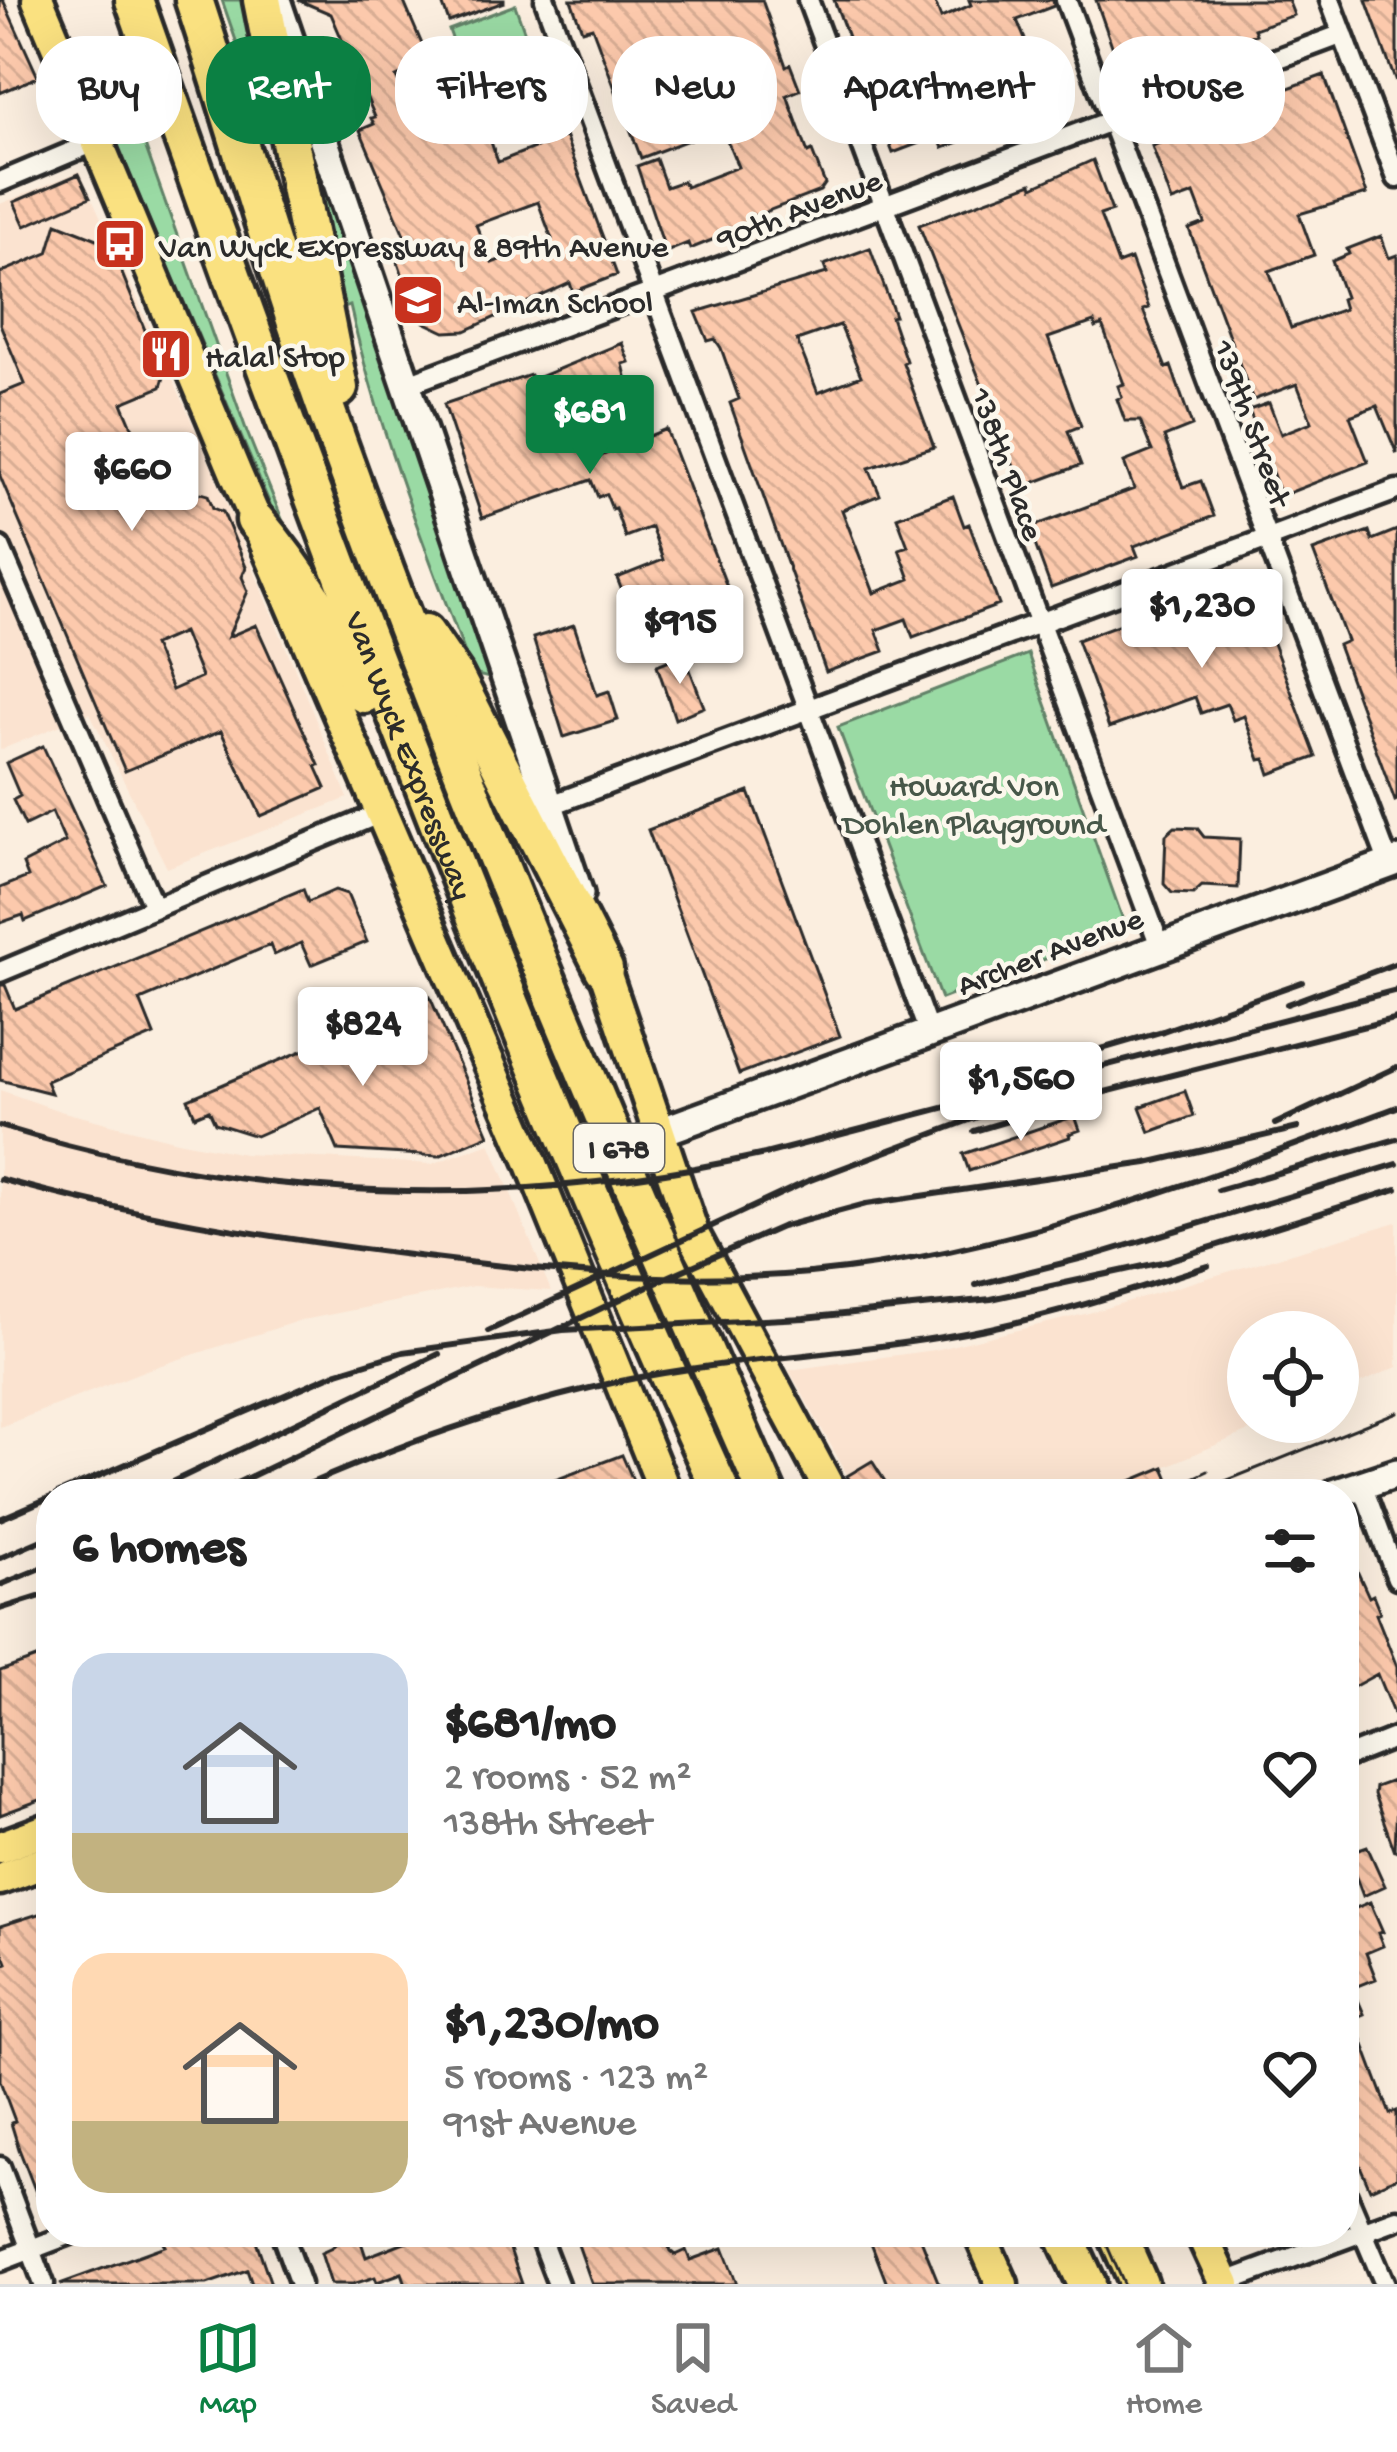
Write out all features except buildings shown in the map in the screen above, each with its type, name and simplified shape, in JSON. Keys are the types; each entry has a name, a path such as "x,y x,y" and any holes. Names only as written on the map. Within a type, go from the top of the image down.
{"highway":[{"name":"Van Wyck Expressway","path":"134,0 298,459 429,800 716,1479"},
{"name":"Van Wyck Expressway","path":"194,0 291,307 390,581 527,926 761,1479"},
{"path":"262,0 363,509"},
{"path":"255,520 292,564 326,617 387,746 429,800"},
{"path":"390,581 454,675 604,969"},
{"path":"1070,2247 1087,2284"},
{"path":"1123,2247 1139,2284"}],"main road":[{"name":"Van Wyck Expressway","path":"38,0 52,36"},
{"path":"276,0 694,1236 824,1479"},
{"name":"Van Wyck Expressway","path":"96,144 530,1159 660,1479"},
{"name":"Archer Avenue","path":"660,1132 1393,863"},
{"path":"1359,1486 1397,1473"},
{"path":"0,1847 36,1834"},
{"path":"0,1879 36,1866"},
{"path":"986,2247 1002,2284"},
{"path":"1208,2247 1224,2283"}],"street":[{"path":"545,0 929,1033"},
{"name":"138th Place","path":"808,0 1160,946"},
{"name":"139th Street","path":"1066,0 1099,88"},
{"path":"1330,0 1397,178"},
{"name":"90th Avenue","path":"1285,56 1343,34"},
{"name":"90th Avenue","path":"409,384 1099,127"},
{"path":"0,182 90,144"},
{"name":"139th Street","path":"1120,144 1393,863"},
{"path":"550,805 1397,490"},
{"path":"0,547 154,907"},
{"path":"0,972 381,813"},
{"path":"1362,1485 1397,1578"},
{"path":"1359,1752 1397,1737"},
{"path":"0,2168 44,2284"},
{"path":"1359,2232 1397,2218"},
{"path":"1359,2224 1384,2284"},
{"path":"0,2260 36,2247"},
{"path":"286,2247 300,2284"},
{"path":"544,2247 558,2284"},
{"path":"1224,2283 1320,2247"}],"shaded area":[{"path":"80,171 201,442 348,798 167,868 90,713 0,750 0,204"},
{"path":"0,1090 60,1111 244,1154 432,1164 490,1143 551,1291 473,1286 298,1321 146,1370 0,1427"},
{"path":"1397,1222 1397,1367 1359,1384 1359,1311 1227,1311 1227,1440 1164,1467 1169,1479 850,1479 789,1370 934,1350 1085,1314"}],"green space":[{"path":"222,0 247,0 255,36 234,36"},
{"path":"515,5 526,36 451,36 449,30"},
{"path":"117,144 145,144 290,539 286,542"},
{"path":"272,144 280,144 299,224"},
{"path":"300,144 315,144 493,679 473,674 405,492 350,306 340,309"},
{"name":"Howard Von Dohlen Playground","path":"1028,654 1126,928 941,999 838,727"}],"tram line":[{"path":"1230,1479 1397,1412"},
{"path":"1191,1479 1208,1471"},
{"path":"1108,2247 1124,2284"}],"railway":[{"path":"1287,1004 1397,963"},
{"path":"1016,1074 1163,1031 1302,982"},
{"path":"0,1126 94,1152 285,1184 381,1190 573,1184 765,1154 1397,990"},
{"path":"974,1131 1105,1092 1397,1018"},
{"path":"1275,1124 1397,1067"},
{"path":"0,1179 196,1223 394,1253 574,1273 754,1277 875,1265 1009,1237 1204,1177 1397,1107"},
{"path":"488,1331 808,1181 988,1113"},
{"path":"245,1479 781,1227 866,1204 1147,1163 1298,1128"},
{"path":"1218,1190 1397,1139"},
{"path":"976,1285 1095,1255 1397,1164"},
{"path":"92,1479 338,1372 403,1352 563,1330 804,1318 991,1299 1167,1261 1397,1189"},
{"path":"322,1479 450,1429 577,1391 662,1373 986,1329 1208,1266"},
{"path":"178,1479 439,1354"},
{"path":"0,1519 36,1503"},
{"path":"0,1558 36,1542"},
{"path":"0,1585 36,1570"},
{"path":"0,1609 36,1598"}],"place":[{"name":"Van Wyck Expressway & 89th Avenue","path":"120,244"},
{"name":"Al-Iman School","path":"418,300"},
{"name":"Halal Stop","path":"166,354"}]}
